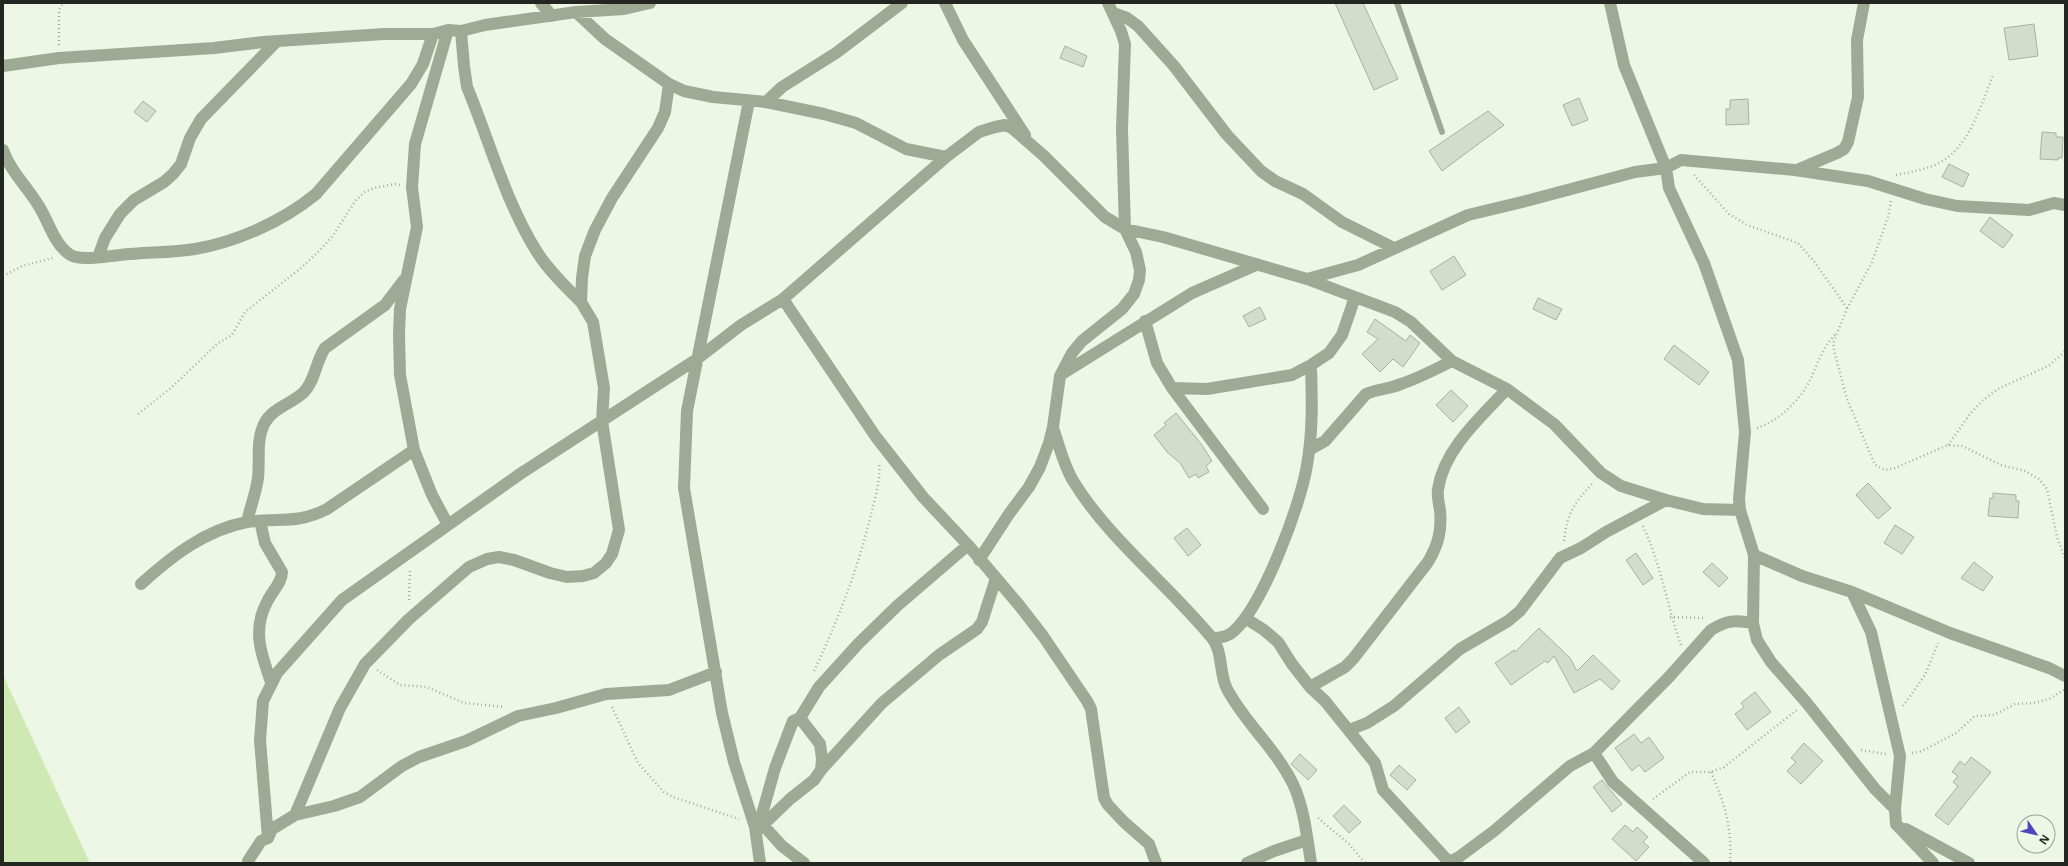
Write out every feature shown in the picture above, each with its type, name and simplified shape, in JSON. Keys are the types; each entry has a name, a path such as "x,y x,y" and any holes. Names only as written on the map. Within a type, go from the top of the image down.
{"street":[{"path":"540,3 552,16"},
{"path":"3,66 59,58 384,34 433,34 448,30 461,31 485,24 650,3"},
{"path":"766,102 782,87 836,53 902,3"},
{"path":"945,3 963,40 1022,128 1027,139"},
{"path":"1610,3 1624,65 1666,168 1669,188 1704,264 1738,360 1745,432 1739,499 1740,510 1754,555 1753,623 1757,640 1771,662 1843,747 1875,789 1895,809"},
{"path":"1795,170 1837,153 1844,149 1848,142 1858,98 1857,40 1864,3"},
{"path":"1111,8 1138,26 1179,72 1227,135 1261,171 1275,181 1303,194 1342,222 1394,248"},
{"path":"979,560 1009,514 1029,487 1049,443 1060,376 1072,353 1082,341 1122,309 1134,294 1140,270 1136,252 1125,229 1122,129 1125,44 1111,8"},
{"path":"576,12 605,39 669,84 684,91 749,101 766,102 856,123 906,149 946,157"},
{"path":"448,30 436,76 419,128 414,156 412,187 418,228 400,309 399,356 403,396 414,450 432,495 448,526"},
{"path":"295,815 340,708 365,664 409,619 469,567 487,559 499,557 514,560 550,574 567,577 594,573 606,563 617,542 619,530 602,421 604,388 602,369 593,322 581,302 567,289 538,253 513,206 468,87 464,66 461,31"},
{"path":"3,150 14,173 40,208 52,233 69,255 76,257 98,257 194,249 211,246 264,225 304,204 316,194 411,84 423,64 433,34"},
{"path":"98,257 105,238 120,214 134,200 164,182 173,174 181,164 190,138 200,119 276,42"},
{"path":"581,302 585,256 595,230 612,198 658,128 665,112 669,84"},
{"path":"749,101 687,411 684,488 722,713 734,762 758,827 760,863"},
{"path":"268,838 261,760 260,724 263,700 276,673 342,600 520,474 697,359 741,325 783,299 946,157 979,132 995,127 1005,125 1012,128 1027,139 1105,217 1125,229 1163,237 1307,279 1395,312 1411,322 1452,361 1507,389 1554,424 1601,474 1621,486 1666,500 1703,509 1740,510"},
{"path":"1307,279 1358,265 1468,215 1533,200 1635,172 1666,168 1681,160 1795,170 1868,181 1925,199 1957,206 2029,210 2054,203 2065,205"},
{"path":"1060,376 1145,321 1192,293 1256,265"},
{"path":"247,522 258,479 259,442 265,422 272,413 305,391 311,380 319,357 325,348 385,305 406,277"},
{"path":"1172,388 1207,389 1292,374 1311,365 1329,353 1342,335 1353,303 1352,297"},
{"path":"783,299 876,436 923,497 968,545 1043,636 1087,701 1090,708 1104,798 1124,822 1149,844 1156,863"},
{"path":"1145,321 1157,363 1172,388 1263,508"},
{"path":"1309,450 1325,441 1366,394 1375,390 1403,384 1452,361"},
{"path":"1212,638 1227,636 1234,631 1245,618 1281,548 1302,487 1309,450 1312,413 1311,365"},
{"path":"1310,687 1345,667 1428,562 1436,548 1440,534 1438,490 1442,473 1450,456 1507,389"},
{"path":"1053,426 1063,458 1083,495 1102,519 1212,638 1217,649 1223,681 1230,694 1276,756 1293,784 1308,840 1311,863"},
{"path":"141,584 185,547 209,535 247,522 300,520 327,509 414,450"},
{"path":"1349,730 1367,723 1394,706 1460,649 1508,621 1520,611 1560,558 1666,500"},
{"path":"260,521 265,543 282,572 280,582 263,611 258,633 259,648 271,682"},
{"path":"758,827 782,745 793,722 800,718 819,687 858,644 897,606 968,545"},
{"path":"1754,555 1802,576 1852,592 1950,633 2049,668 2065,676"},
{"path":"758,827 814,780 821,770 882,703 939,655 978,628 982,622 996,578"},
{"path":"1852,592 1871,632 1900,756 1895,809 1896,824 1933,863"},
{"path":"1245,618 1264,630 1278,642 1292,664 1310,687 1325,700 1375,763 1383,790 1456,861 1494,831 1570,766 1594,753 1686,660 1711,630 1719,624 1734,620 1753,623"},
{"path":"248,861 261,841 268,838 272,829 295,815 334,806 360,797 402,766 419,757 466,741 518,716 556,708 606,694 669,690 716,672"},
{"path":"800,718 820,744 822,758 821,770"},
{"path":"1594,753 1613,782 1704,863"},
{"path":"1896,824 1969,863"},
{"path":"758,827 804,863"},
{"path":"1247,863 1274,851 1308,840"}],"lane":[{"path":"1397,3 1442,132"}],"path":[{"path":"59,58 59,10 63,3"},
{"path":"1891,176 1932,166 1952,155 1977,116 1993,75"},
{"path":"1681,160 1729,214 1747,224 1798,243 1847,309"},
{"path":"138,414 172,387 217,344 232,335 245,312 320,250 332,237 356,200 365,192 395,184 412,187"},
{"path":"1745,432 1767,425 1785,411 1799,397 1807,384 1822,351 1836,333 1872,262 1888,217 1894,189"},
{"path":"3,276 22,266 40,260 69,255"},
{"path":"1836,333 1834,343 1835,354 1847,399 1875,465 1884,470 1895,468 1948,445 1962,446 2001,465 2025,471 2039,479 2047,489 2057,537 2065,558"},
{"path":"1948,445 1970,414 1982,401 1998,389 2050,365 2065,351"},
{"path":"813,672 836,624 854,577 876,492 879,460"},
{"path":"1560,558 1570,513 1575,502 1601,474"},
{"path":"1638,516 1650,540 1670,617 1686,660"},
{"path":"409,619 410,556 413,549"},
{"path":"1891,720 1925,675 1934,649 1942,636 1950,633"},
{"path":"365,664 381,672 400,685 427,687 464,703 508,707"},
{"path":"1843,747 1900,756 1922,751 1956,733 1975,716 1994,715 2016,704 2034,703 2049,699 2065,689"},
{"path":"606,694 638,763 664,792 673,797 742,820 758,827"},
{"path":"1641,807 1690,772 1711,772 1724,766 1744,753 1806,702"},
{"path":"1711,772 1727,813 1731,841 1730,863"},
{"path":"1315,815 1349,844 1365,863"}],"green space":[{"path":"3,675 90,863 3,863"}],"building":[{"path":"1335,3 1363,3 1398,79 1374,90"},
{"path":"2034,24 2038,56 2009,60 2004,28"},
{"path":"1065,46 1087,56 1083,67 1060,58"},
{"path":"1579,98 1588,120 1572,126 1563,105"},
{"path":"1748,99 1749,124 1726,125 1726,109 1730,109 1730,100"},
{"path":"143,101 156,111 147,122 134,112"},
{"path":"1488,111 1504,125 1442,171 1429,151"},
{"path":"2042,132 2056,133 2056,137 2063,137 2062,158 2058,158 2058,160 2040,159"},
{"path":"1949,164 1969,174 1963,187 1942,177"},
{"path":"1990,217 2013,235 2003,248 1980,231"},
{"path":"1454,256 1466,275 1442,290 1430,271"},
{"path":"1538,298 1562,309 1556,320 1533,309"},
{"path":"1260,307 1266,319 1249,327 1243,316"},
{"path":"1375,319 1406,341 1410,335 1420,343 1403,367 1393,359 1380,372 1362,354 1378,339 1367,332"},
{"path":"1674,345 1709,372 1699,385 1664,359"},
{"path":"1451,390 1468,406 1453,422 1436,405"},
{"path":"1176,413 1202,445 1212,461 1206,466 1209,472 1198,478 1196,474 1189,478 1180,463 1167,452 1154,435 1166,425 1164,423"},
{"path":"1868,483 1891,508 1878,519 1856,495"},
{"path":"1993,493 2016,495 2016,501 2019,501 2018,518 1988,516 1990,498 1993,498"},
{"path":"1895,525 1914,537 1902,554 1884,543"},
{"path":"1187,528 1201,545 1188,556 1174,538"},
{"path":"1636,553 1653,578 1643,585 1626,560"},
{"path":"1974,562 1993,577 1983,591 1961,578"},
{"path":"1712,563 1728,578 1719,587 1703,572"},
{"path":"1539,628 1570,658 1577,671 1593,655 1620,681 1612,690 1600,679 1574,693 1554,656 1548,663 1545,661 1511,685 1495,663 1514,650 1515,652"},
{"path":"1755,692 1771,712 1747,730 1735,714 1744,707 1741,703"},
{"path":"1459,707 1470,722 1456,733 1445,718"},
{"path":"1634,734 1641,743 1649,737 1664,758 1645,772 1639,765 1632,771 1615,748"},
{"path":"1804,743 1823,761 1801,784 1787,771 1796,762 1791,758"},
{"path":"1300,754 1317,770 1308,780 1291,764"},
{"path":"1971,757 1991,772 1948,825 1935,815 1958,786 1953,782 1958,776 1952,772 1960,761 1965,765"},
{"path":"1399,765 1416,780 1407,790 1390,775"},
{"path":"1602,780 1622,804 1612,812 1593,787"},
{"path":"1344,805 1361,822 1349,833 1333,816"},
{"path":"1625,825 1633,832 1637,827 1648,837 1643,842 1649,847 1636,861 1612,839"}]}
